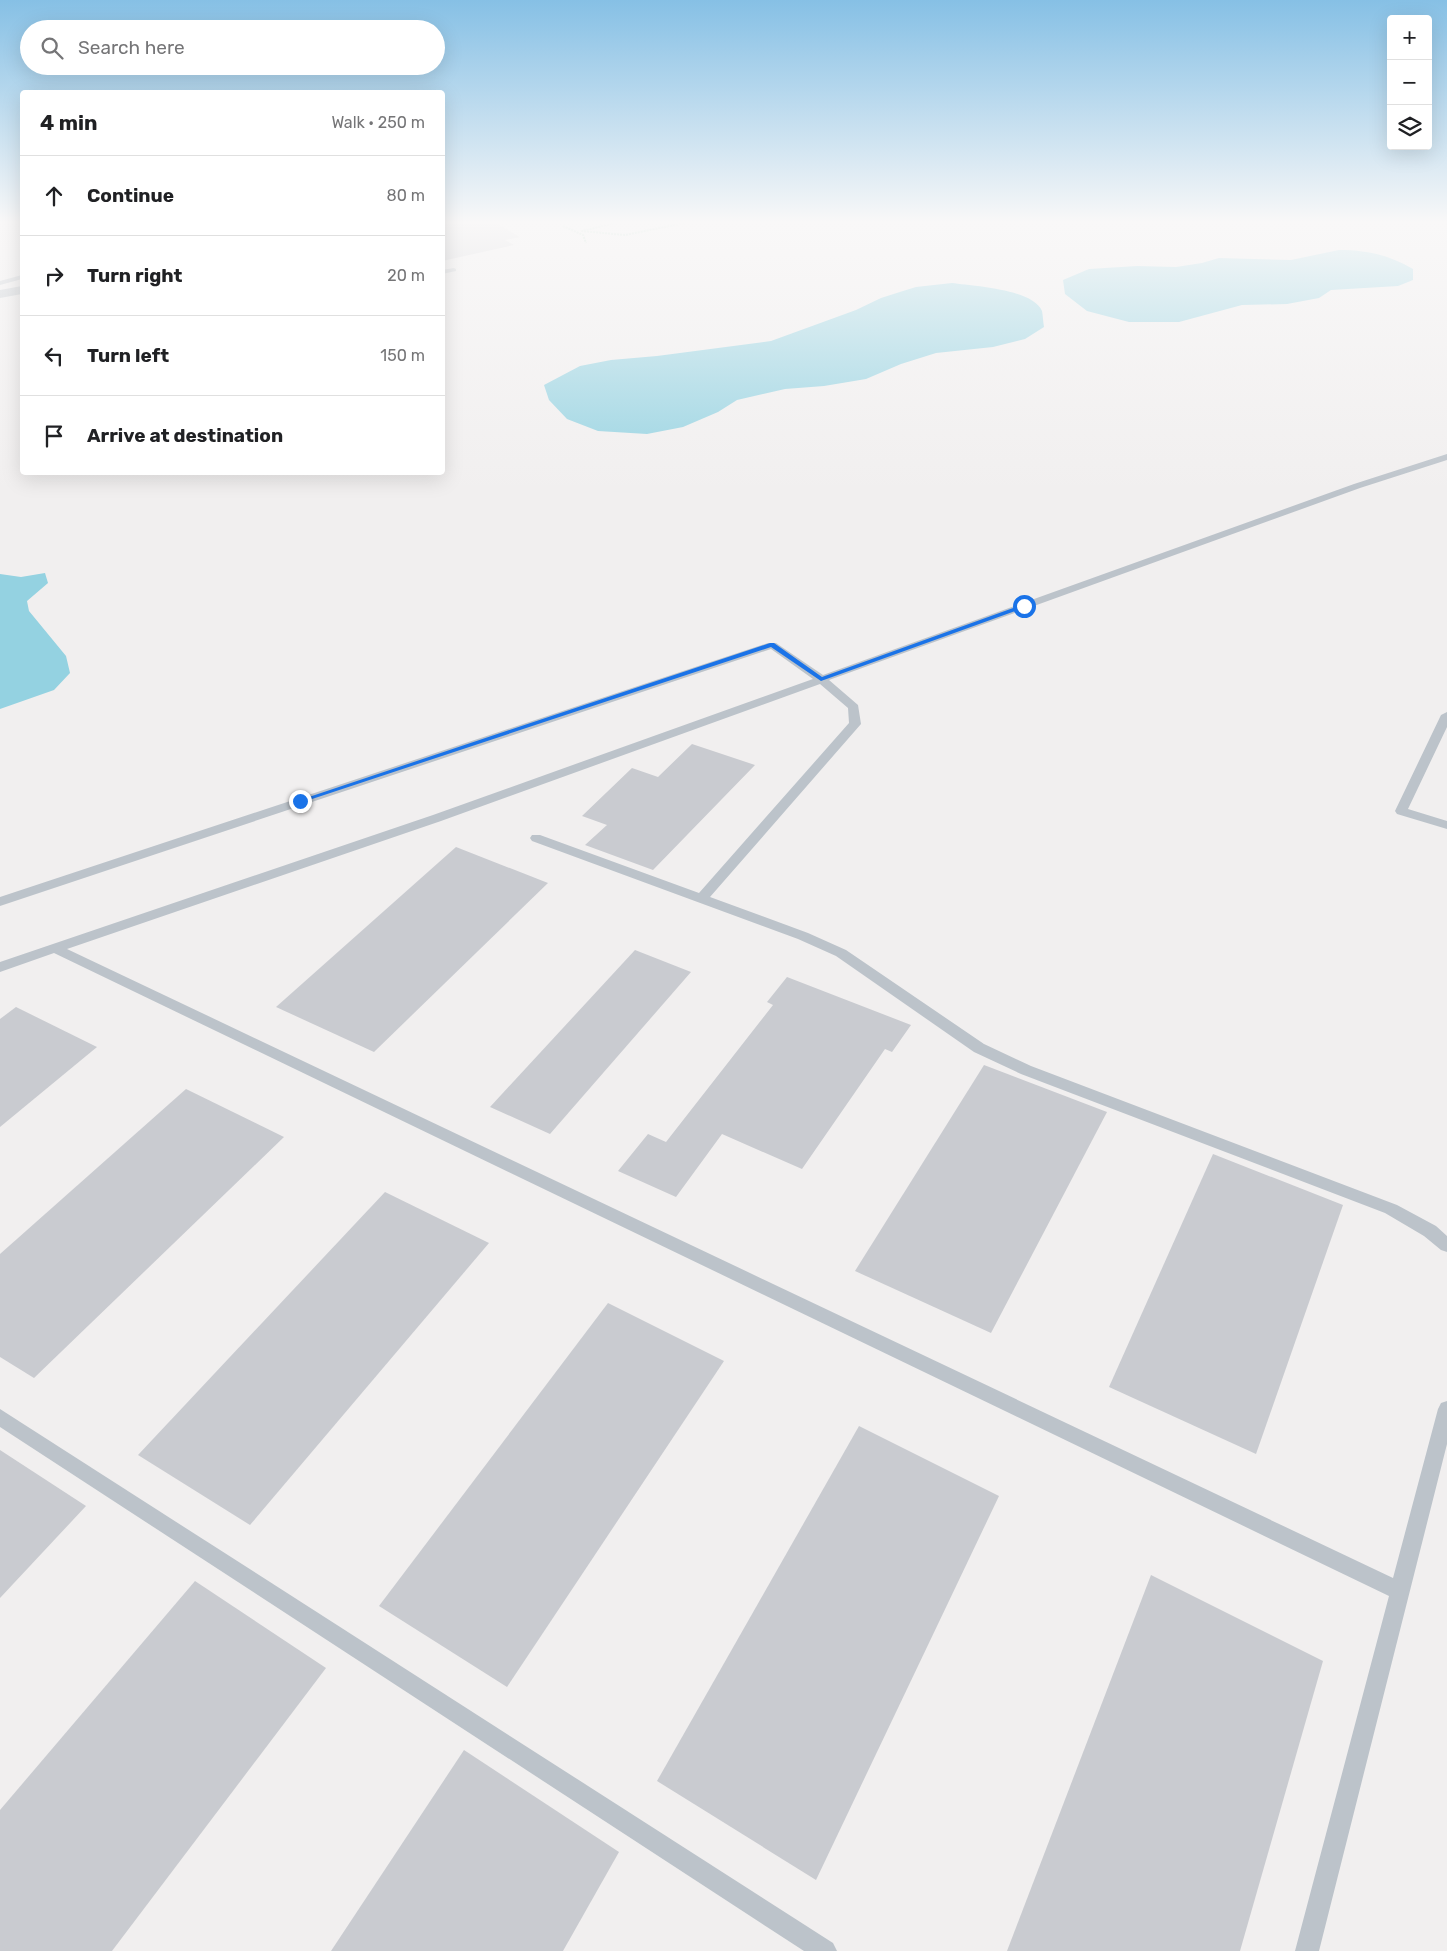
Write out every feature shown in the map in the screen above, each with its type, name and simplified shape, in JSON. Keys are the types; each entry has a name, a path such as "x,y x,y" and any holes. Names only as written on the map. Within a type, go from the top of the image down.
{"lane":[{"path":"0,967 437,818 1357,486 1447,457"},
{"path":"0,902 772,645 821,679 854,707 856,724 701,899"},
{"path":"1447,716 1401,811 1447,825"},
{"path":"536,838 803,936 841,952 979,1048 1026,1070 1391,1209 1430,1231 1447,1245"},
{"path":"54,948 1401,1592"},
{"path":"1307,1951 1447,1409"},
{"path":"0,1417 824,1951"}],"water":[{"path":"853,311 1042,311 1044,327 1025,339 993,347 936,353 901,364 866,379 824,386 785,389 737,400 718,412 683,427 647,434 598,431 567,419 549,400 544,385 580,366 611,360 771,341"},
{"path":"1087,311 1220,311 1179,322 1129,322"},
{"path":"45,573 48,583 27,601 29,611 66,656 70,673 54,690 0,709 0,574 21,577"}],"building":[{"path":"692,744 755,765 653,870 585,845 607,825 582,816 632,768 658,777"},
{"path":"456,847 548,883 374,1052 276,1007"},
{"path":"635,950 691,972 550,1134 490,1107"},
{"path":"787,977 911,1025 892,1052 885,1049 802,1169 722,1134 676,1197 618,1171 648,1134 666,1142 773,1005 767,1002"},
{"path":"16,1007 97,1047 0,1127 0,1019"},
{"path":"984,1065 1107,1112 991,1333 855,1271"},
{"path":"186,1089 284,1137 34,1378 0,1357 0,1254"},
{"path":"1213,1154 1343,1205 1256,1454 1109,1387"},
{"path":"385,1192 489,1243 250,1525 138,1455"},
{"path":"608,1303 724,1361 507,1687 379,1606"},
{"path":"859,1426 999,1496 816,1880 657,1781"},
{"path":"0,1450 86,1506 0,1598"},
{"path":"1151,1575 1323,1661 1240,1951 1007,1951"},
{"path":"195,1581 326,1668 112,1951 0,1951 0,1810"},
{"path":"464,1750 619,1852 563,1951 331,1951"}],"route":[{"path":"300,801 772,645 821,679 1024,606"}]}
